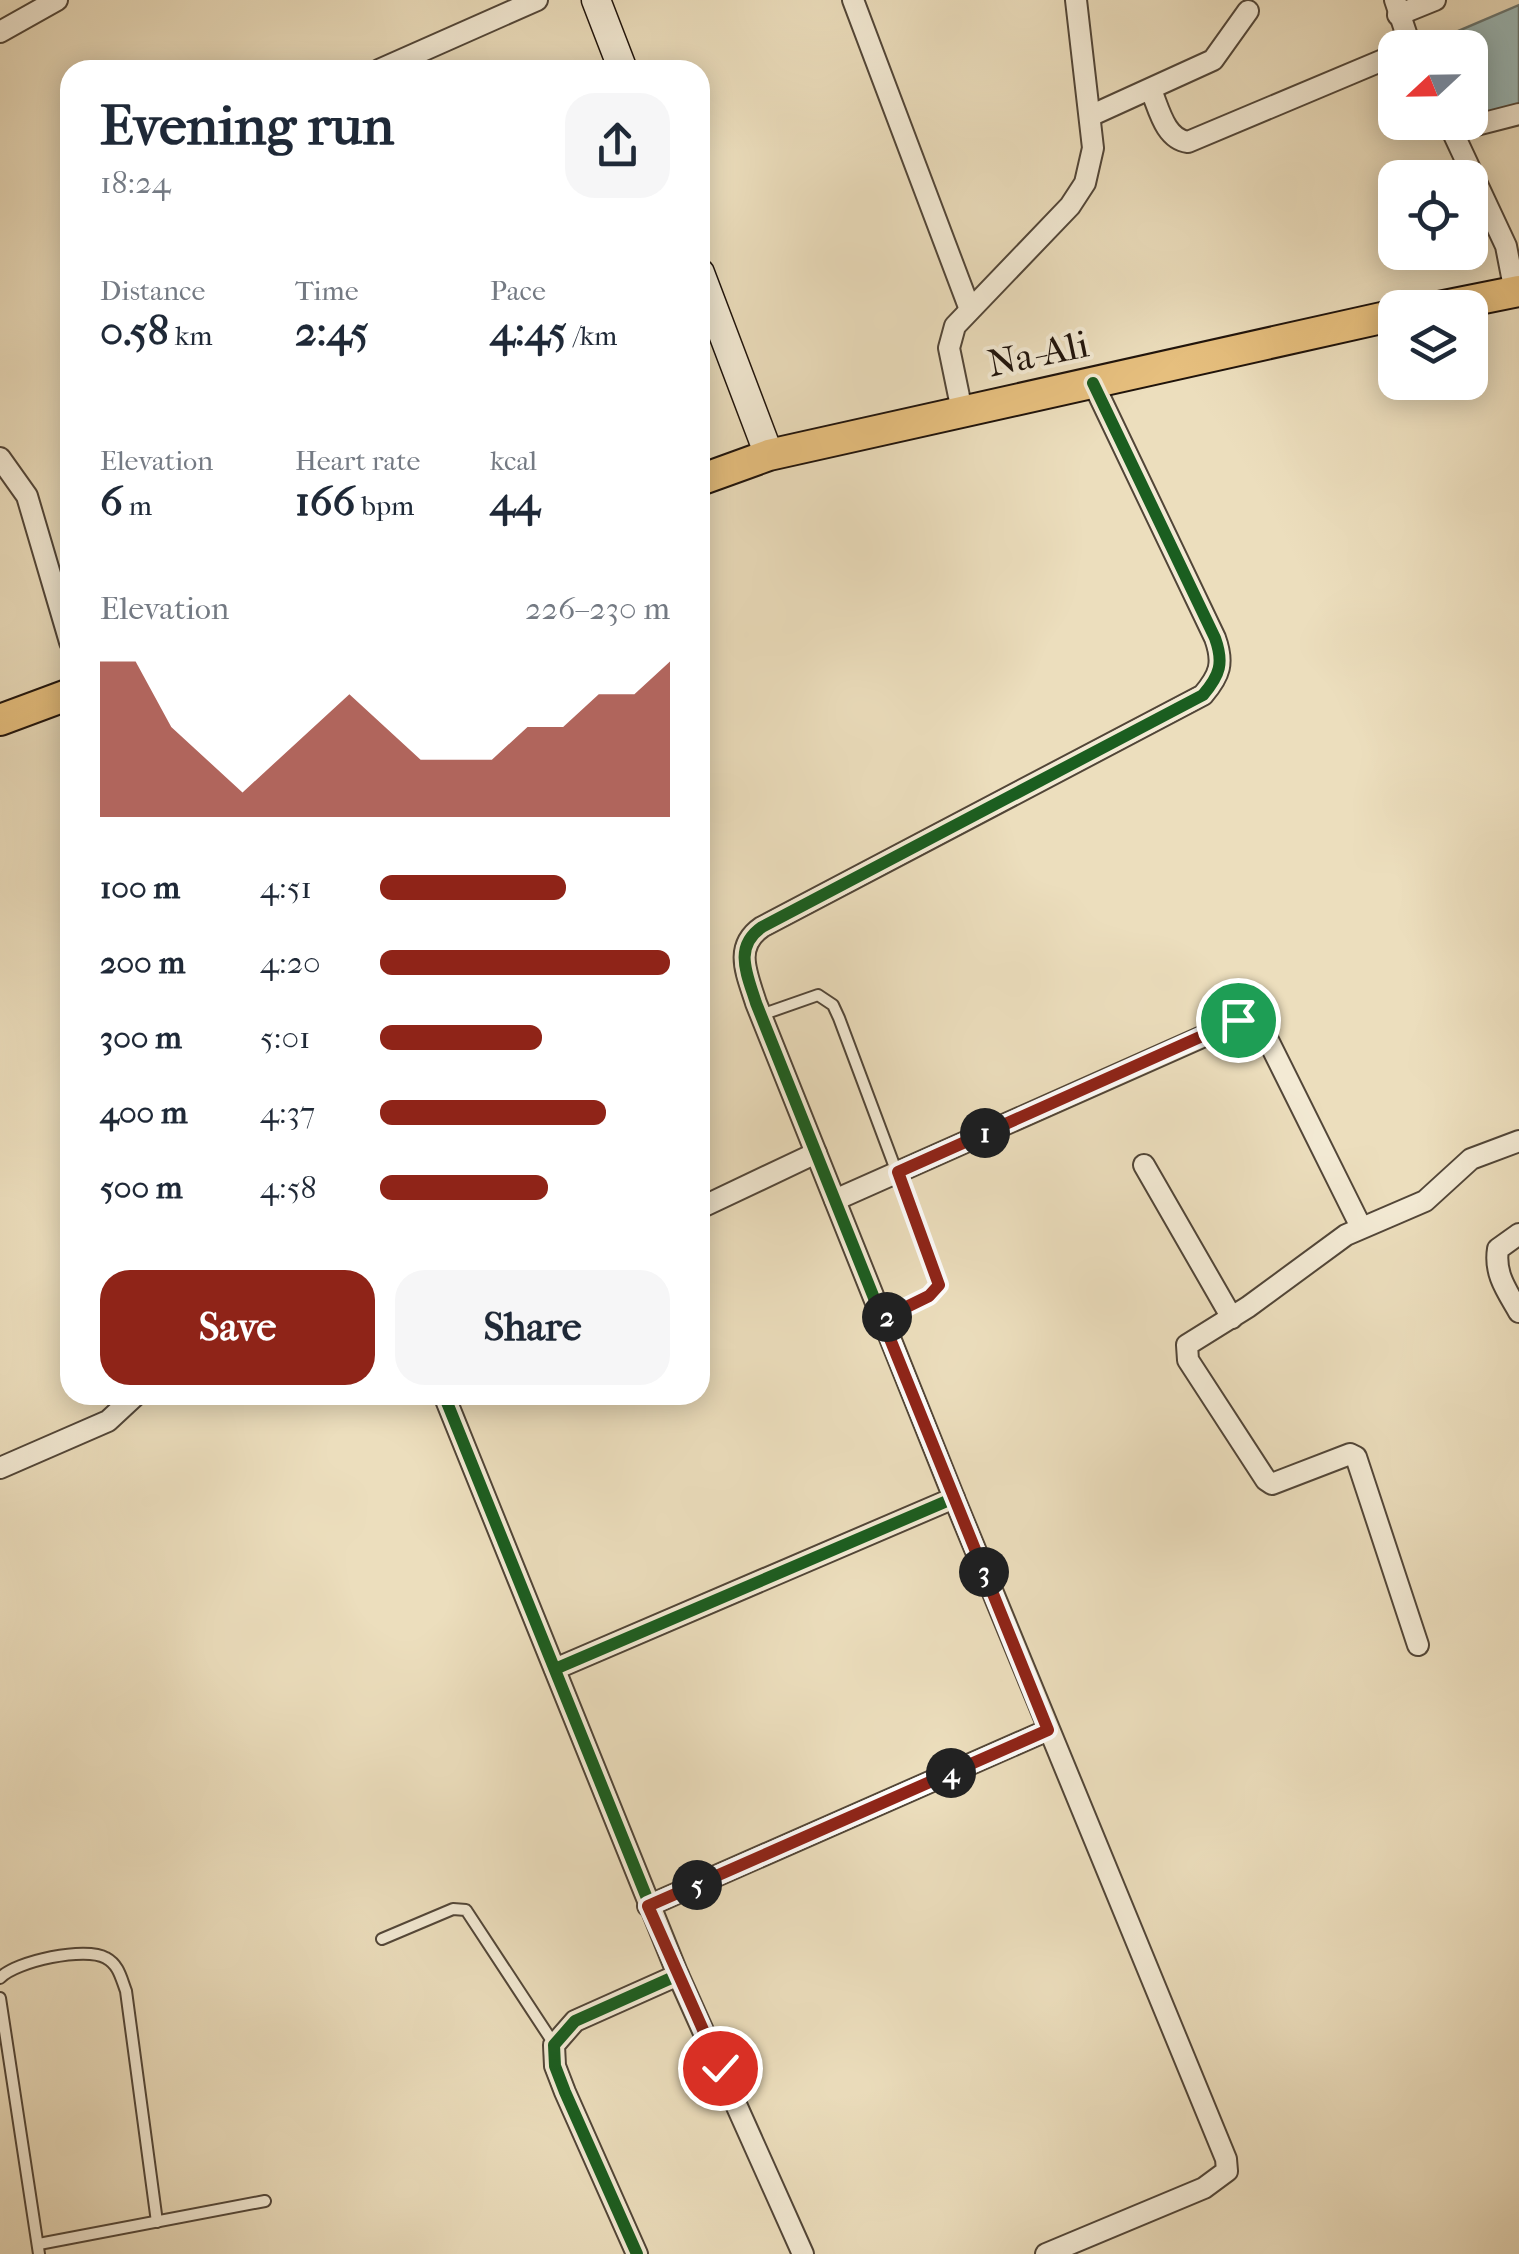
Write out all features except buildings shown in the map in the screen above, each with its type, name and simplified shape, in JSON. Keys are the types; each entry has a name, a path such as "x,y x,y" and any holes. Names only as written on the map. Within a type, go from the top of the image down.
{"main road":[{"path":"1488,299 1518,294"},
{"name":"Na-Ali","path":"710,476 769,455 1378,319"},
{"path":"0,720 60,704"}],"street":[{"path":"0,32 56,0"},
{"path":"402,60 537,0"},
{"path":"596,0 619,60"},
{"path":"853,0 969,307"},
{"path":"962,412 949,348 955,326 1080,194 1091,166 1090,116 1076,0"},
{"path":"1396,8 1435,0"},
{"path":"1090,116 1214,60 1248,11"},
{"path":"1150,90 1174,139 1188,142 1378,62"},
{"path":"1488,120 1519,114"},
{"path":"1456,140 1506,246 1518,294"},
{"path":"710,299 769,455"},
{"path":"1046,2254 1204,2188 1227,2171 1221,2145 882,1319 762,1015 745,970 743,953 748,936 1203,695 1218,679 1222,659 1215,638 1093,383"},
{"path":"0,458 27,496 60,608"},
{"path":"835,1200 1247,1017 1260,1024 1362,1227"},
{"path":"1418,1645 1356,1457 1350,1454 1272,1484 1260,1474 1188,1360 1186,1345 1232,1318 1362,1227 1436,1195 1480,1153 1519,1141"},
{"path":"710,1203 816,1153"},
{"path":"1144,1166 1232,1318"},
{"path":"1519,1234 1498,1249 1496,1262 1497,1274 1519,1312"},
{"path":"0,1468 108,1421 125,1405"},
{"path":"448,1405 648,1906 803,2254"},
{"path":"555,1669 954,1498"},
{"path":"648,1906 1048,1730"},
{"path":"636,2254 565,2092 555,2066 554,2045 560,2032 574,2021 678,1975"}],"lane":[{"path":"762,1015 818,995 833,1004 939,1285 929,1296 882,1319"},
{"path":"382,1939 453,1909 466,1910 554,2045"},
{"path":"0,1978 25,1962 94,1953 117,1968 126,1991 156,2222"},
{"path":"0,1998 39,2249 265,2201"}],"water":[{"path":"1519,5 1519,106 1488,116 1488,30 1460,30"}],"cycle path":[{"path":"555,1669 954,1498 756,1003 746,971 745,952 762,927 1203,695 1213,681 1220,662 1215,638 1093,383"},
{"path":"448,1405 678,1975 575,2021 554,2045 555,2066 565,2092 637,2254"}],"route":[{"path":"720,2068 648,1906 1048,1730 882,1319 929,1296 939,1285 898,1172 1238,1020"}]}
